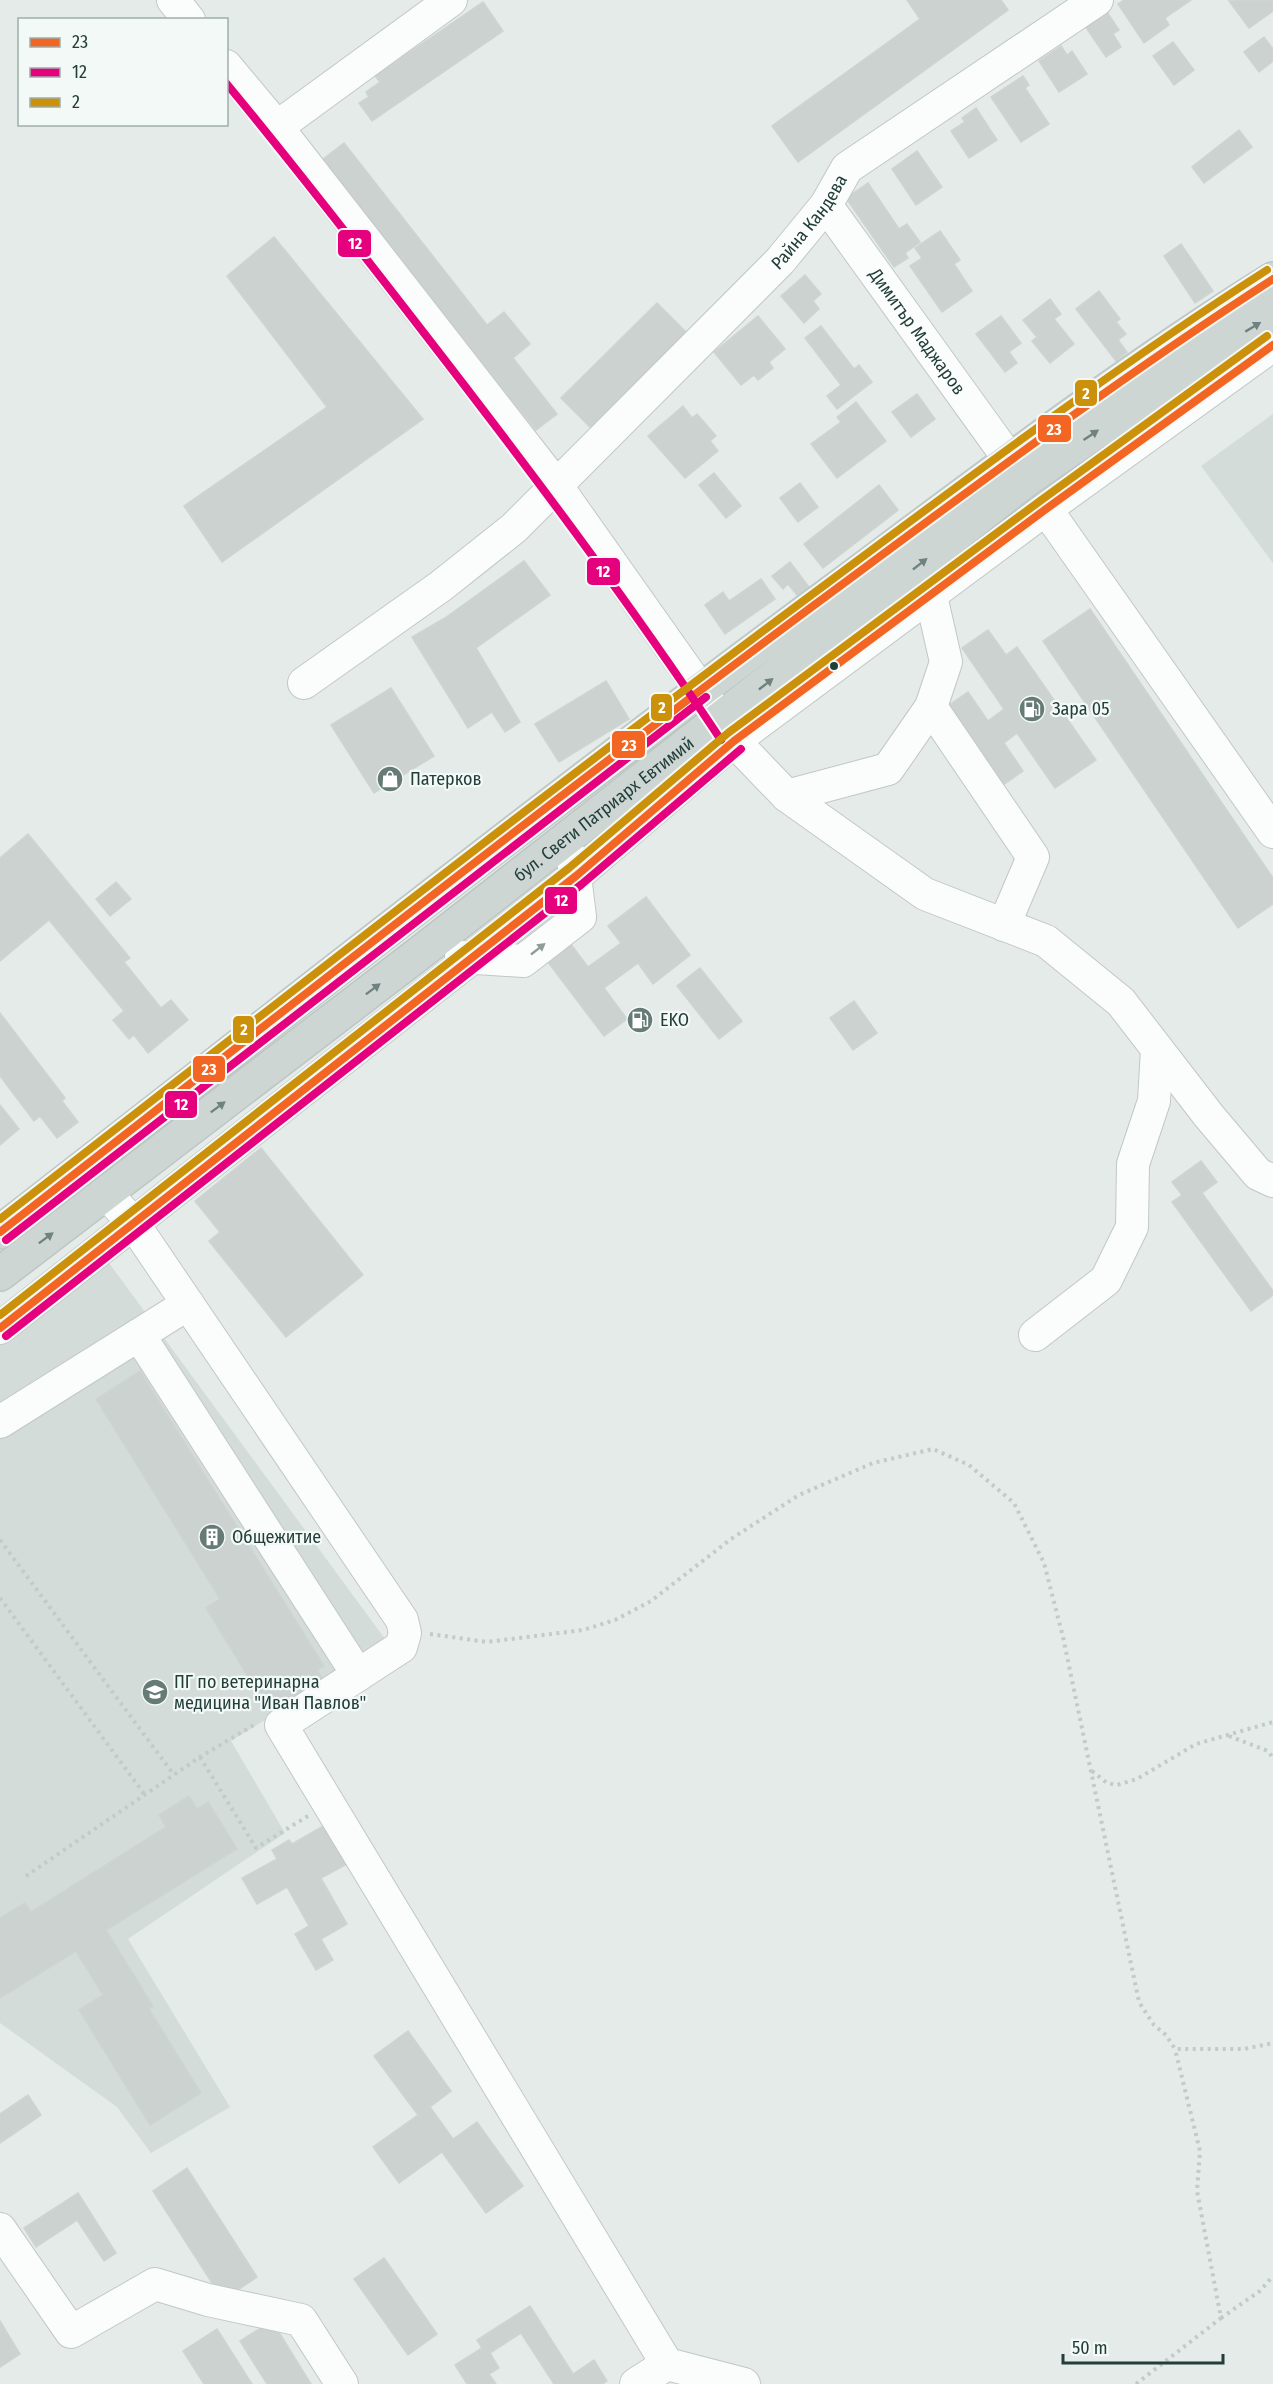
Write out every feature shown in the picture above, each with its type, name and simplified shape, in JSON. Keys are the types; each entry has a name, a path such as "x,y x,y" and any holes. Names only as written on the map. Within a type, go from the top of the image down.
{"main road":[{"name":"бул. Свети Патриарх Евтимий","path":"0,1232 700,689 1009,459 1207,321 1273,279"},
{"name":"бул. Свети Патриарх Евтимий","path":"0,1274 421,952 569,835 727,730 1026,480 1233,338 1273,315"}],"street":[{"path":"172,0 187,18"},
{"path":"277,127 451,0"},
{"name":"Райна Кандева","path":"304,683 441,586 514,528 780,261 826,205 847,168 1097,0"},
{"path":"228,68 277,127 556,485 727,730 787,796 925,894 1046,941 1121,1002 1209,1116 1258,1174 1273,1181"},
{"name":"Димитър Маджаров","path":"826,205 1009,459"},
{"path":"0,1328 576,876 727,730 931,596 1046,509 1273,345"},
{"path":"1046,509 1273,832"},
{"path":"787,796 888,769 931,707 946,662 931,596"},
{"path":"931,707 1033,857 1004,925"},
{"path":"569,835 576,876"},
{"path":"421,952 470,958"},
{"path":"1035,1335 1106,1280 1132,1227 1133,1164 1154,1101 1157,1049"},
{"path":"106,1193 133,1223 402,1620 405,1633 400,1647 282,1725 667,2364 744,2384"},
{"path":"0,1422 188,1304"},
{"path":"139,1335 358,1675"},
{"path":"0,2229 71,2332 155,2284 208,2300 301,2320 342,2384"},
{"path":"636,2384 667,2364"}],"path":[{"path":"402,1620 431,1635 488,1642 583,1629 615,1620 651,1601 730,1539 799,1495 873,1463 933,1449 969,1465 1014,1503 1044,1563 1063,1637 1139,2002 1154,2025 1166,2035 1175,2049 1200,2151 1197,2191 1221,2318"},
{"path":"0,1540 174,1775"},
{"path":"0,1598 145,1795"},
{"path":"26,1876 200,1757 264,1718 282,1725"},
{"path":"1091,1770 1107,1783 1117,1785 1137,1779 1196,1744 1273,1722"},
{"path":"1229,1736 1268,1751 1273,1758"},
{"path":"200,1757 256,1848 329,1804"},
{"path":"1175,2049 1244,2049 1273,2043"},
{"path":"1136,2384 1221,2318 1260,2291 1273,2276"}],"shaded area":[{"path":"1273,414 1273,563 1201,466"},
{"name":"ПГ по ветеринарна медицина \"Иван Павлов\"","path":"109,1263 388,1643 231,1741 285,1833 128,1939 230,2107 151,2153 117,2107 0,2023 0,1345"}],"building":[{"path":"907,0 1001,0 1008,10 798,162 772,126 920,19"},
{"path":"1124,0 1191,0 1165,18 1169,25 1144,43 1118,4"},
{"path":"1273,0 1273,11 1249,28 1229,1"},
{"path":"483,2 503,31 372,121 359,103 369,97 366,92 380,82 375,76"},
{"path":"1107,12 1119,30 1113,34 1121,47 1106,57 1085,26"},
{"path":"1264,37 1273,49 1273,61 1259,72 1244,52"},
{"path":"1173,42 1194,70 1174,85 1153,56"},
{"path":"1061,46 1067,55 1072,51 1087,74 1059,92 1039,61"},
{"path":"1023,76 1029,85 1025,88 1049,124 1021,142 991,97"},
{"path":"976,108 997,140 969,158 951,131 965,122 962,118"},
{"path":"1239,130 1252,147 1204,183 1192,167"},
{"path":"344,143 487,325 504,312 530,344 513,358 557,414 536,430 322,160"},
{"path":"917,151 942,187 916,205 892,169"},
{"path":"868,183 899,229 907,224 920,242 905,253 908,258 894,267 846,198"},
{"path":"940,231 960,260 954,264 972,291 942,312 910,266 922,258 915,248"},
{"path":"274,237 423,419 222,562 184,506 327,407 227,276"},
{"path":"1181,244 1213,291 1195,303 1164,256"},
{"path":"805,275 821,294 813,301 819,309 804,323 781,296"},
{"path":"1099,291 1120,319 1116,322 1126,334 1118,340 1127,352 1116,361 1076,309"},
{"path":"1050,299 1061,314 1054,319 1074,344 1050,363 1032,341 1037,337 1023,320"},
{"path":"657,303 687,333 591,428 561,398"},
{"path":"758,316 785,349 769,362 773,368 758,380 754,375 741,385 714,352"},
{"path":"1001,316 1021,343 1009,352 1017,363 1005,372 976,334"},
{"path":"821,326 854,369 859,365 872,382 837,409 827,396 841,385 805,338"},
{"path":"917,394 935,419 911,437 892,412"},
{"path":"856,402 886,441 837,478 811,444 841,422 837,417"},
{"path":"683,406 692,418 697,414 716,436 710,441 718,451 685,478 648,436"},
{"path":"714,473 741,506 726,518 699,485"},
{"path":"800,483 818,507 798,522 780,498"},
{"path":"879,485 898,510 823,568 804,544"},
{"path":"524,561 550,595 476,648 520,722 505,732 492,712 468,728 412,637 445,618"},
{"path":"790,562 809,587 797,595 788,584 783,589 772,576"},
{"path":"761,579 775,599 725,634 705,605 723,592 729,601"},
{"path":"1090,609 1273,878 1273,904 1238,928 1043,641"},
{"name":"Зара 05","path":"988,630 1006,655 1017,647 1096,760 1055,788 1017,733 1004,743 1023,771 1000,787 945,708 968,692 988,721 1004,709 962,648"},
{"path":"606,681 629,719 559,762 535,724"},
{"path":"391,688 434,756 374,793 331,725"},
{"path":"28,834 130,958 124,962 161,1008 171,1000 188,1020 148,1053 134,1035 129,1039 113,1020 124,1011 49,920 0,961 0,858"},
{"path":"116,882 131,899 110,916 96,899"},
{"path":"646,897 690,955 653,984 638,963 604,988 627,1019 604,1036 544,957 567,939 588,967 621,943 608,926"},
{"path":"700,968 742,1021 719,1039 677,986"},
{"path":"854,1001 877,1033 853,1050 830,1018"},
{"path":"0,1013 65,1098 62,1101 78,1122 57,1138 40,1116 34,1121 0,1076"},
{"path":"0,1105 19,1129 0,1145"},
{"path":"261,1148 363,1275 286,1337 209,1241 220,1232 195,1201"},
{"path":"1201,1161 1217,1182 1202,1193 1273,1291 1273,1295 1251,1311 1172,1202 1182,1195 1172,1182"},
{"name":"Общежитие","path":"140,1371 324,1666 317,1670 327,1686 274,1719 206,1608 220,1599 96,1399"},
{"path":"189,1796 197,1809 208,1802 237,1849 106,1930 153,2006 149,2009 201,2093 150,2125 79,2010 103,1995 76,1951 0,1998 0,1918 25,1903 31,1912 166,1827 159,1815"},
{"path":"325,1825 347,1864 321,1878 347,1924 321,1939 333,1960 316,1970 295,1934 309,1926 287,1887 257,1904 242,1878 277,1859 272,1850 289,1840 292,1844"},
{"path":"408,2031 451,2091 430,2107 453,2139 477,2122 523,2186 486,2213 442,2152 399,2183 373,2147 418,2115 374,2056"},
{"path":"28,2095 41,2115 0,2143 0,2114"},
{"path":"187,2168 257,2277 223,2300 153,2191"},
{"path":"78,2193 116,2253 104,2261 77,2220 36,2247 24,2228"},
{"path":"384,2258 437,2334 408,2355 354,2279"},
{"path":"530,2306 573,2374 594,2360 607,2381 602,2384 554,2384 521,2333 490,2353 499,2368 489,2374 496,2384 467,2384 455,2365 482,2348 477,2340"},
{"path":"0,2321 20,2354 0,2367"},
{"path":"272,2321 311,2384 267,2384 240,2341"},
{"path":"217,2329 252,2384 204,2384 183,2351"}],"transit line":[{"name":"12","path":"228,85 351,239 539,483 650,636 721,740"},
{"name":"2","path":"0,1219 405,904 711,670 1038,427 1151,347 1267,270"},
{"name":"23","path":"0,1232 407,915 714,680 1042,437 1214,317 1273,279"},
{"name":"2","path":"0,1315 569,868 728,733 1267,336"},
{"name":"23","path":"0,1328 576,876 734,741 1046,509 1273,345"},
{"name":"12","path":"6,1240 706,697"},
{"name":"12","path":"6,1336 582,884 741,749"}],"place":[{"name":"Зара 05","path":"1032,709"},
{"name":"Патерков","path":"390,779"},
{"name":"EKO","path":"640,1020"},
{"name":"Общежитие","path":"212,1537"},
{"name":"ПГ по ветеринарна медицина \"Иван Павлов\"","path":"155,1692"}]}
